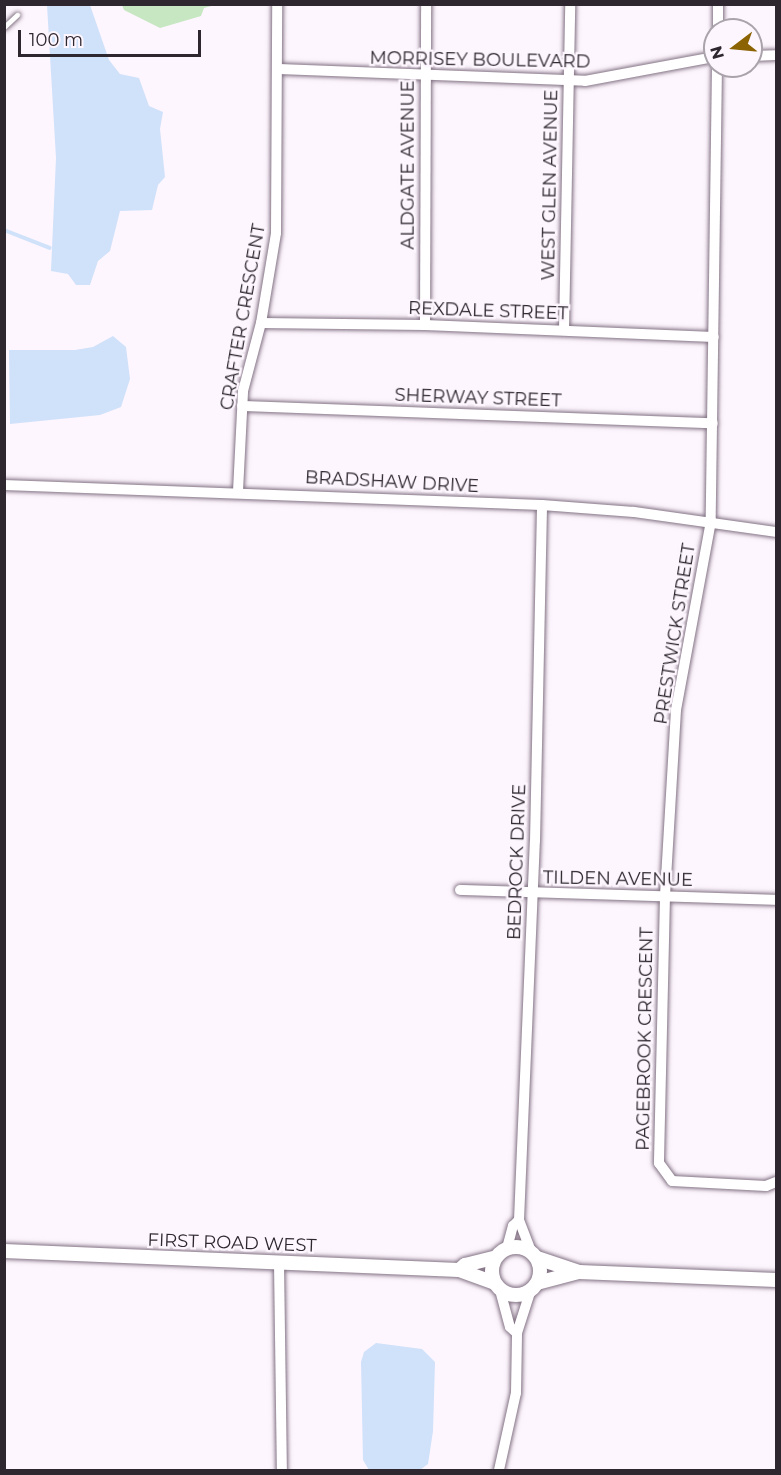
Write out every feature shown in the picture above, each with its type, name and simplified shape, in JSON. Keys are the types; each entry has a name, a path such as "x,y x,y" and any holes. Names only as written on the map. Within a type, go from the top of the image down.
{"street":[{"name":"CRAFTER CRESCENT","path":"238,491 242,406 261,323 276,233 279,69 277,4"},
{"name":"ALDGATE AVENUE","path":"425,325 426,4"},
{"name":"WEST GLEN AVENUE","path":"564,330 570,4"},
{"name":"MORRISEY BOULEVARD","path":"279,69 424,78 568,81 623,75 703,59"},
{"path":"711,521 717,78"},
{"name":"REXDALE STREET","path":"261,323 425,325 714,337"},
{"name":"SHERWAY STREET","path":"242,406 713,423"},
{"name":"BRADSHAW DRIVE","path":"4,485 238,491 542,505 711,521 777,532"},
{"name":"BEDROCK DRIVE","path":"534,1255 519,1220 533,894 542,505"},
{"name":"PRESTWICK STREET","path":"665,896 676,710 711,521"},
{"name":"TILDEN AVENUE","path":"460,891 777,900"},
{"name":"PAGEBROOK CRESCENT","path":"665,896 659,1163 672,1181 766,1186 777,1182"},
{"name":"BEDROCK DRIVE","path":"507,1248 513,1227 519,1220"},
{"name":"FIRST ROAD WEST","path":"459,1270 465,1264 494,1258 507,1248 534,1255 579,1272 777,1280"},
{"name":"FIRST ROAD WEST","path":"4,1251 459,1270 516,1295 534,1286 579,1272"},
{"path":"498,1470 516,1393 517,1333 534,1286 534,1255"},
{"path":"494,1258 497,1286 510,1327 517,1333"},
{"path":"279,1263 282,1470"}],"lane":[{"path":"4,27 17,15"}],"green space":[{"path":"122,4 215,5 204,8 201,16 160,28 124,10"}],"water":[{"path":"47,5 90,5 109,60 120,74 139,78 149,106 163,112 160,129 165,177 158,185 152,210 120,211 110,251 98,261 90,285 76,285 68,274 51,271 56,158"},
{"path":"113,336 126,347 130,379 121,407 100,415 10,424 9,350 75,350 93,347"},
{"path":"376,1343 422,1349 435,1362 433,1431 428,1464 420,1470 369,1470 363,1460 361,1362 364,1352"}],"waterway":[{"path":"4,230 50,248"}]}
